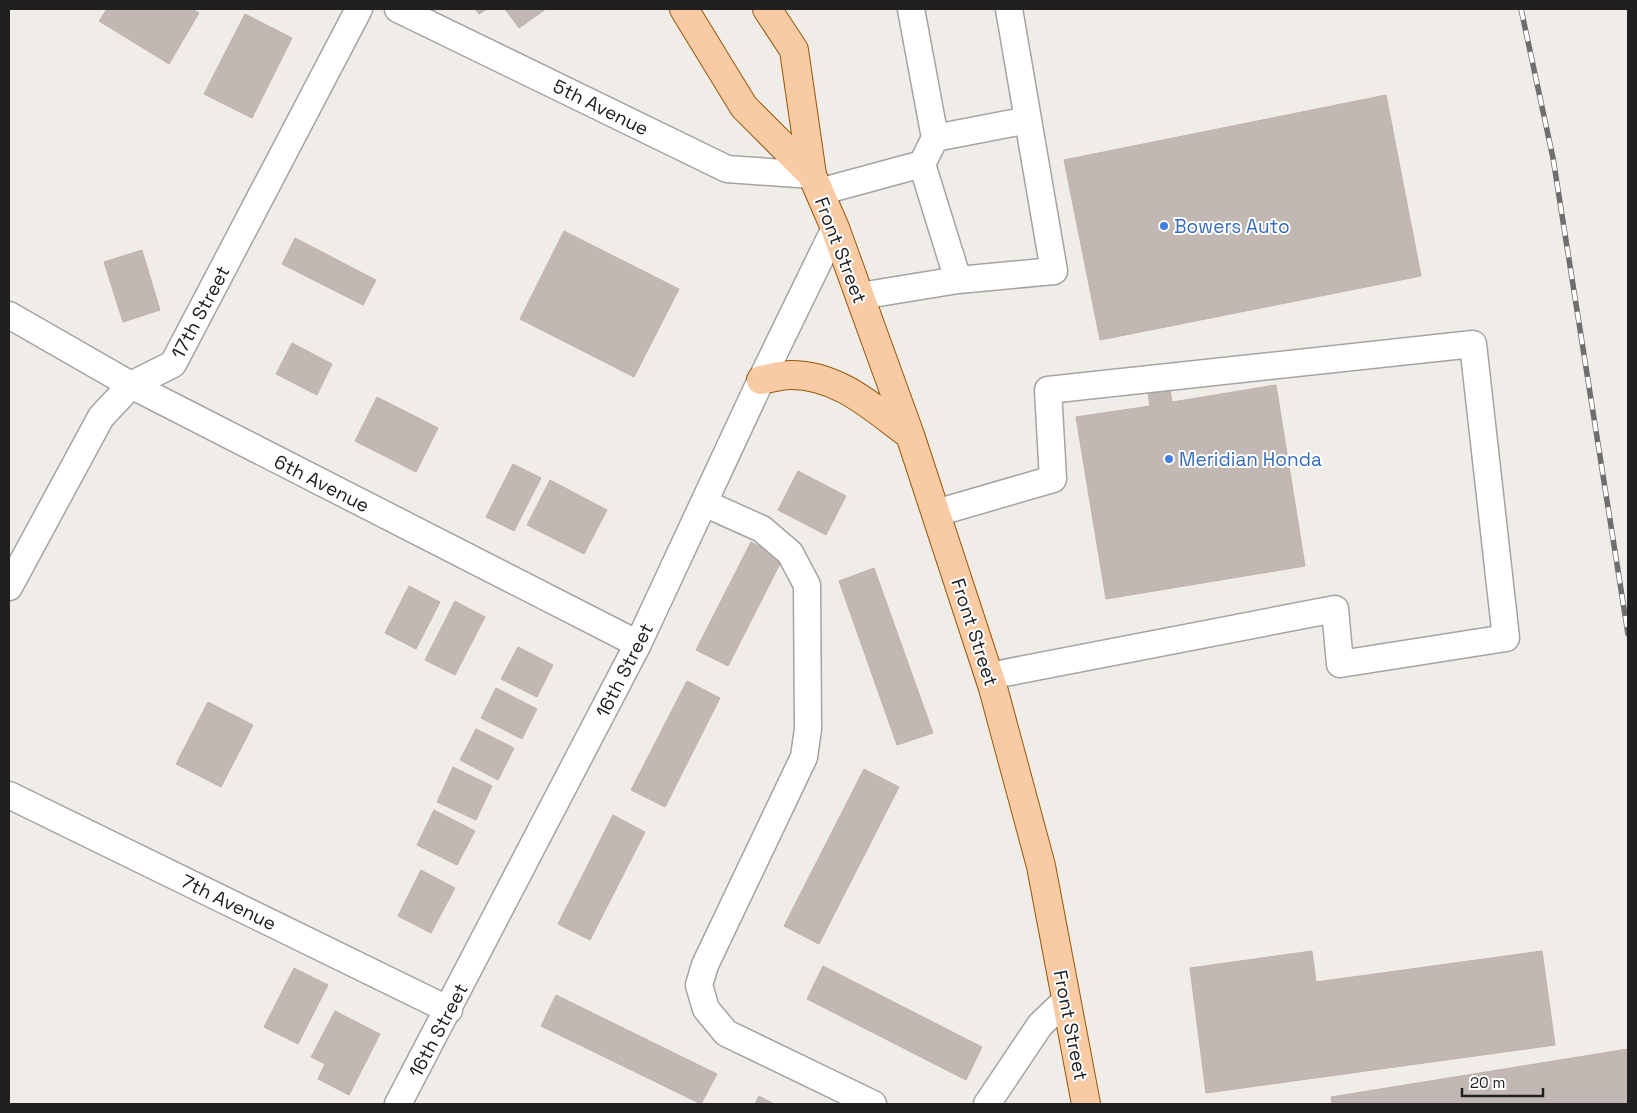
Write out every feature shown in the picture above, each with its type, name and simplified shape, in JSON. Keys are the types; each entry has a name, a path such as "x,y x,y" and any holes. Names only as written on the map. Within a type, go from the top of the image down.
{"main road":[{"name":"Front Street","path":"684,9 744,107 816,183"},
{"name":"Front Street","path":"767,9 794,50 816,183 835,228 910,435 990,676 1041,866 1086,1104"},
{"path":"778,9 794,50"},
{"path":"761,380 789,375 811,376 834,382 853,393 910,435"}],"street":[{"name":"17th Street","path":"9,587 101,417 132,386 173,364 359,9"},
{"name":"5th Avenue","path":"398,9 727,169 816,183 922,164"},
{"path":"911,9 935,138 922,164 958,280"},
{"path":"860,296 958,280 1054,271 1009,9"},
{"path":"935,138 1028,120"},
{"name":"16th Street","path":"398,1104 449,1010 638,644 761,380 835,228"},
{"name":"6th Avenue","path":"9,315 132,386 638,644"},
{"path":"936,513 1053,479 1048,390 1473,344 1506,638 1340,664 1335,609 990,676"},
{"path":"704,503 762,529 790,553 807,585 808,729 804,757 705,965 699,984 706,1009 726,1033 872,1104"},
{"name":"7th Avenue","path":"9,795 449,1010"},
{"path":"987,1104 1040,1025 1066,1000"}],"building":[{"path":"107,9 192,9 199,13 169,64 99,21"},
{"path":"475,9 487,9 479,14"},
{"path":"505,9 546,9 519,28"},
{"path":"245,14 292,38 252,118 204,94"},
{"path":"1386,95 1421,276 1100,340 1064,160"},
{"path":"564,231 679,289 634,377 520,319"},
{"path":"295,238 376,280 363,305 282,264"},
{"path":"142,250 160,310 123,322 104,262"},
{"path":"292,343 332,364 317,395 276,374"},
{"path":"1169,384 1172,402 1276,385 1305,566 1106,599 1076,417 1150,406 1147,387"},
{"path":"377,397 438,428 416,472 355,441"},
{"path":"513,464 541,478 514,531 486,517"},
{"path":"798,471 846,496 826,535 778,510"},
{"path":"550,480 607,510 584,554 527,525"},
{"path":"751,542 783,558 728,666 696,650"},
{"path":"874,568 933,733 897,745 839,581"},
{"path":"409,586 440,602 416,649 385,633"},
{"path":"455,601 485,617 455,675 425,660"},
{"path":"518,647 553,665 537,697 501,679"},
{"path":"687,681 720,698 665,807 631,790"},
{"path":"496,688 537,709 522,739 481,718"},
{"path":"208,702 253,725 221,787 176,764"},
{"path":"476,729 514,748 498,780 460,760"},
{"path":"453,767 492,786 476,820 437,802"},
{"path":"864,769 899,787 819,944 784,926"},
{"path":"434,810 475,831 457,865 417,845"},
{"path":"613,815 645,832 590,940 558,924"},
{"path":"421,870 455,888 431,933 398,916"},
{"path":"1312,951 1316,982 1542,951 1555,1045 1206,1093 1190,968"},
{"path":"823,966 982,1047 966,1080 807,999"},
{"path":"294,968 328,985 298,1044 264,1027"},
{"path":"556,995 717,1074 701,1104 541,1026"},
{"path":"335,1011 380,1034 349,1095 318,1079 325,1064 311,1057"},
{"path":"1628,1049 1628,1104 1332,1104 1331,1097"},
{"path":"759,1096 774,1104 755,1104"}],"railway":[{"path":"1521,9 1553,158 1628,634"}],"place":[{"name":"Bowers Auto","path":"1164,226"},
{"name":"Meridian Honda","path":"1169,459"}]}
